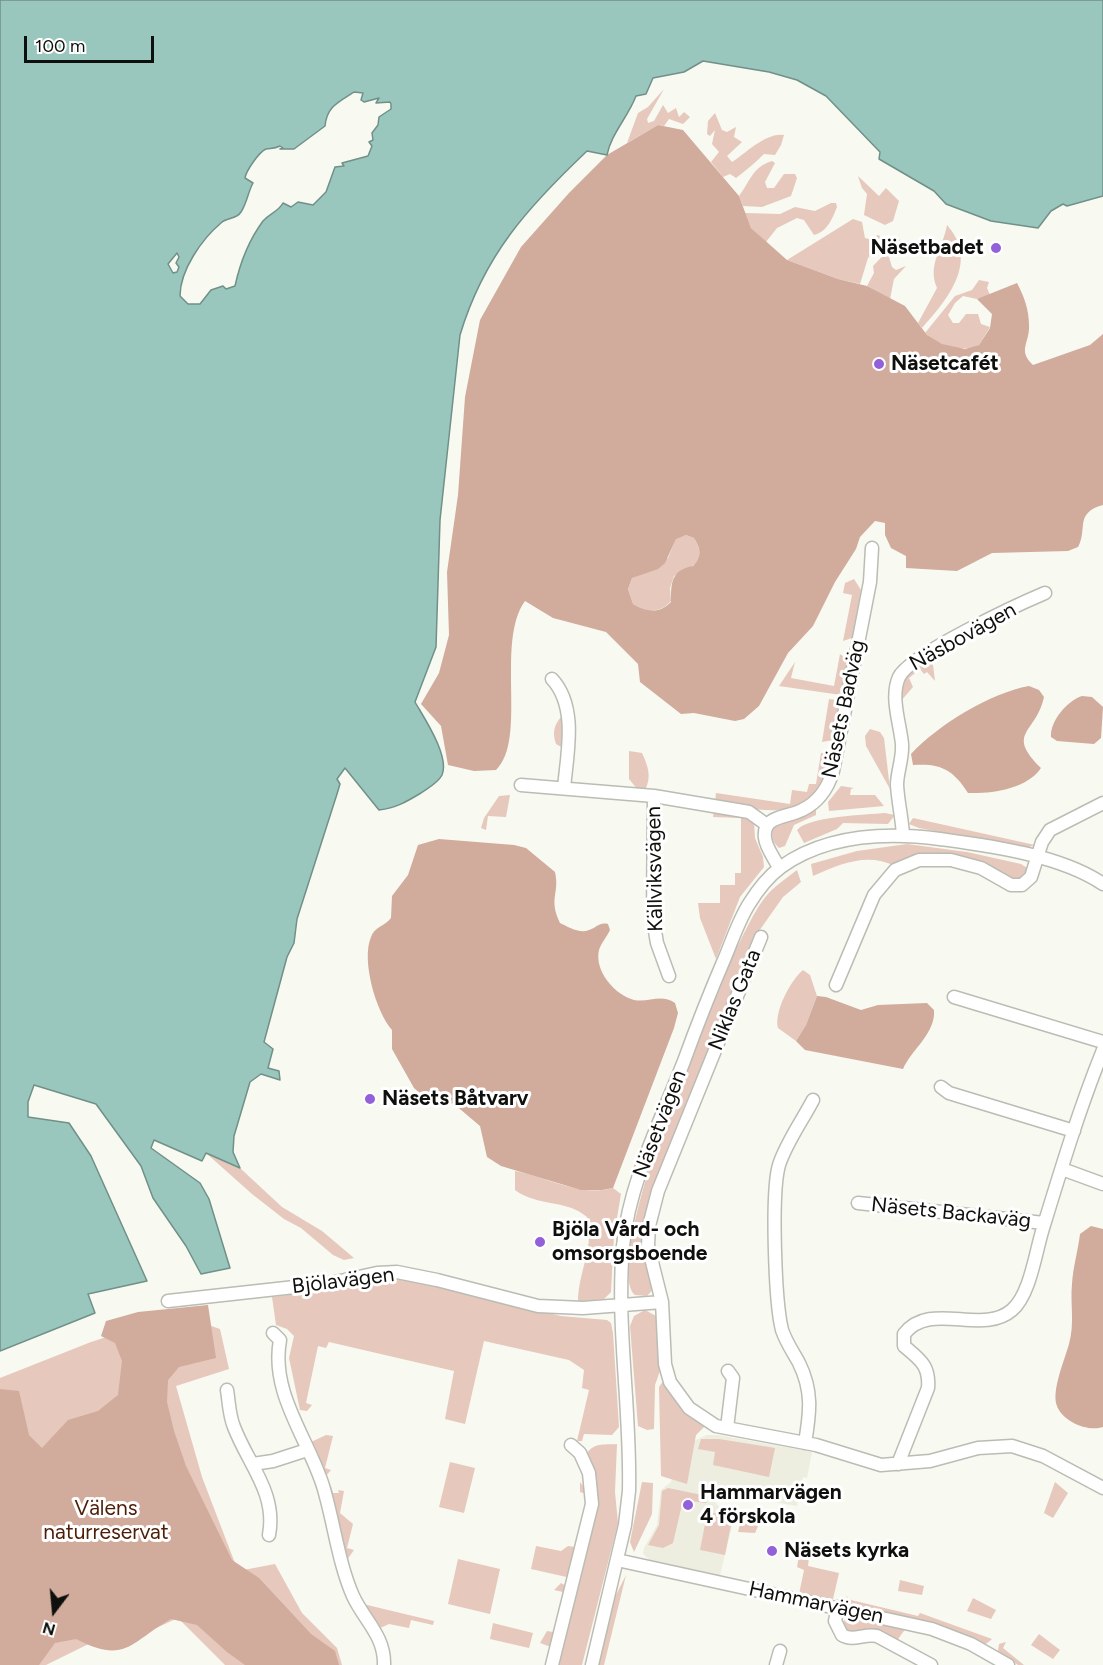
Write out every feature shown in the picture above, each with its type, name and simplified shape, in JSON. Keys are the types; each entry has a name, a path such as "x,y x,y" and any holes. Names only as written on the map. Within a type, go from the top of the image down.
{"street":[{"name":"Näsets Badväg","path":"767,825 773,819 802,810 812,804 830,780 870,582 872,549"},
{"name":"Näsbovägen","path":"903,835 897,784 902,756 896,695 900,675 904,669 933,651 1016,605 1045,593"},
{"path":"552,679 562,691 567,714 564,788"},
{"name":"Källviksvägen","path":"521,785 654,796 749,812 767,825"},
{"name":"Källviksvägen","path":"654,796 653,919 657,943 669,976"},
{"path":"836,985 874,895 886,879 902,865 919,860 951,860 981,868 1016,886 1029,880 1042,842 1050,830 1103,803"},
{"path":"767,825 765,841 779,868"},
{"name":"Näsetvägen","path":"592,1665 627,1508 630,1460 622,1305 623,1243 637,1184 707,999 740,922 756,894 779,868 820,847 842,840 903,835 952,841 1038,858 1072,868 1103,884"},
{"name":"Niklas Gata","path":"761,937 658,1191 649,1226 648,1246 662,1302 664,1364 670,1382 682,1400 695,1413 716,1426 805,1443 870,1462 898,1464 930,1461 978,1448 1012,1446 1043,1456 1103,1488"},
{"path":"954,997 1103,1042"},
{"name":"Näsets Backaväg","path":"898,1464 928,1388 927,1367 919,1357 904,1346 905,1332 933,1319 982,1320 1000,1317 1013,1310 1025,1289 1074,1131 1103,1050"},
{"path":"941,1088 949,1093 1074,1131"},
{"path":"805,1443 811,1394 805,1375 781,1326 776,1239 776,1187 780,1163 813,1100"},
{"path":"1062,1169 1103,1184"},
{"name":"Näsets Backaväg","path":"858,1203 1044,1223"},
{"name":"Bjölavägen","path":"168,1301 331,1283 377,1273 397,1272 538,1306 583,1308 662,1302"},
{"path":"273,1333 280,1340 277,1355 289,1408 316,1465 352,1594 378,1635 384,1650 384,1665"},
{"path":"727,1428 733,1378 728,1371"},
{"path":"227,1390 234,1428 270,1499 272,1514 269,1535"},
{"path":"552,1665 592,1504 589,1473 580,1453 571,1444"},
{"path":"253,1464 273,1461 307,1450"},
{"name":"Hammarvägen","path":"617,1560 932,1629 971,1644 1008,1665"},
{"path":"837,1607 836,1621 842,1635 854,1639 867,1635 877,1636 931,1665"},
{"path":"776,1665 780,1651"}],"shaded area":[{"name":"Hammarvägen 4 förskola","path":"707,1435 812,1452 807,1478 803,1477 797,1506 710,1491 709,1495 730,1519 732,1526 720,1575 716,1576 650,1560 643,1554 657,1525 661,1490 671,1482 680,1447"}],"green space":[{"path":"664,89 647,119 648,123 654,121 663,105 668,113 676,108 679,117 684,112 690,117 683,124 669,119 664,126 658,125 627,143 638,113 648,107"},
{"path":"715,113 722,130 727,132 736,127 734,137 742,142 727,156 732,162 756,144 770,137 784,135 781,145 775,155 764,154 736,178 730,174 723,177 711,162 719,152 712,144 715,130 710,136 707,134 708,121"},
{"path":"658,125 683,130 739,196 751,228 787,260 838,279 867,286 905,306 927,335 942,344 965,349 979,345 990,328 992,314 977,299 1017,283 1028,314 1029,331 1025,350 1028,360 1033,365 1090,345 1103,334 1103,505 1088,512 1085,517 1078,547 1068,551 992,553 957,571 906,568 906,556 891,548 885,535 885,523 875,521 860,537 856,549 835,582 813,626 788,653 759,706 744,719 735,721 694,713 681,714 640,682 638,664 606,632 553,618 525,601 516,619 512,640 510,737 505,756 496,770 474,771 448,765 441,726 421,704 439,673 449,635 447,572 458,495 465,397 480,320 521,247 569,193 607,155","holes":["686,535 694,538 699,549 698,559 693,566 676,574 672,583 671,602 658,610 643,609 633,604 628,589 632,578 658,569 665,563 676,539"]},
{"path":"772,161 775,163 765,182 767,188 774,188 784,174 795,174 797,178 791,196 762,207 743,206 739,196 760,167"},
{"path":"858,176 879,196 886,188 899,201 893,221 885,225 864,215 867,194"},
{"path":"836,203 837,207 823,231 814,235 804,220 797,218 777,228 766,242 751,228 745,213 780,214 795,207 815,211"},
{"path":"853,219 862,222 865,238 869,239 878,235 881,237 881,243 868,258 860,284 838,279 787,260"},
{"path":"947,225 956,239 960,252 957,279 942,304 922,328 918,323 937,288 934,280 935,264"},
{"path":"899,239 902,242 889,257 892,267 896,270 906,266 894,279 890,299 867,286 874,273 873,266"},
{"path":"979,280 989,282 987,288 990,295 977,299 963,296 955,303 948,315 953,323 959,323 966,314 978,314 981,324 990,327 979,345 965,348 950,347 930,338 925,333 955,296 972,290"},
{"path":"686,535 694,538 698,546 699,558 687,570 674,576 670,588 671,601 658,610 643,609 633,604 628,589 632,578 668,558 676,538"},
{"path":"854,579 861,590 852,638 843,641 852,595 843,593 845,583"},
{"path":"840,654 848,660 841,695 779,686 795,662 791,678 834,686"},
{"path":"926,661 933,665 935,681 927,672 924,674 920,669 909,678 913,687 900,702 900,694 907,677"},
{"path":"1029,686 1039,690 1044,697 1024,739 1030,756 1041,768 1027,781 1008,789 968,793 957,778 945,769 931,765 913,765 911,754 935,732 982,703"},
{"path":"1082,696 1092,697 1103,707 1101,738 1094,744 1057,741 1051,737 1056,718 1071,702"},
{"path":"829,699 842,701 833,740 822,742"},
{"path":"563,715 563,748 556,744 554,732"},
{"path":"870,729 880,732 884,738 890,789 866,746 865,736"},
{"path":"629,751 642,753 649,776 645,790 638,790 629,779"},
{"path":"821,753 825,753 830,760 829,769 816,793 805,802 781,810 768,810 715,802 716,793 790,804 792,790 807,792 809,784 816,784"},
{"path":"841,786 854,788 851,789 850,795 875,795 884,806 829,811 828,802"},
{"path":"510,795 506,817 488,816 486,830 481,828 484,818 499,796"},
{"path":"816,809 816,815 794,825 785,846 779,848 774,843 772,831 774,825"},
{"path":"714,810 750,817 754,822 755,838 763,857 764,867 740,897 716,959 700,918 698,903 720,903 720,885 735,885 735,873 741,873 741,818 713,817"},
{"path":"885,813 895,815 888,824 843,823 837,829 804,843 797,830 803,825 825,819"},
{"path":"913,818 1035,845 1026,848 919,828 909,824"},
{"path":"439,839 526,848 555,872 554,902 560,923 582,931 600,924 608,924 610,930 600,947 598,958 603,974 613,988 634,1000 660,998 675,1003 678,1013 674,1028 613,1188 581,1190 501,1166 487,1157 480,1126 454,1104 423,1096 414,1088 392,1049 392,1030 381,1011 372,985 368,947 375,931 391,918 392,896 408,875 418,845"},
{"path":"907,844 967,852 1021,864 1027,868 1027,877 1012,881 981,864 895,866 874,860 854,861 813,876 811,864 857,851"},
{"path":"797,870 801,882 783,897 759,931 659,1175 653,1196 655,1287 647,1296 635,1295 628,1269 635,1224 650,1166 672,1102 697,1037 745,931 765,898 777,885"},
{"path":"803,970 810,975 817,996 806,1025 796,1041 778,1028 777,1021 784,997 793,981"},
{"path":"817,996 861,1010 878,1005 927,1003 934,1010 934,1018 927,1034 903,1069 805,1050 796,1041 806,1025"},
{"path":"206,1153 240,1168 282,1207 322,1231 354,1258 344,1260 333,1255 301,1228 284,1219 252,1194"},
{"path":"515,1171 576,1188 601,1190 613,1188 621,1194 614,1236 611,1292 604,1299 578,1302 588,1249 587,1217 579,1211 533,1199 515,1190"},
{"path":"1091,1226 1103,1229 1103,1427 1097,1428 1083,1427 1070,1421 1060,1412 1056,1400 1057,1384 1071,1336 1073,1278 1080,1234"},
{"path":"386,1277 407,1278 561,1316 607,1320 611,1323 613,1333 619,1427 612,1435 584,1434 582,1441 577,1441 589,1390 582,1388 584,1370 569,1360 484,1341 465,1424 445,1419 454,1371 329,1342 326,1348 318,1346 306,1403 312,1405 307,1411 300,1410 289,1358 294,1336 287,1329 276,1325 272,1297 348,1288"},
{"name":"Välens naturreservat","path":"208,1305 216,1358 179,1367 168,1380 167,1402 186,1466 232,1560 259,1578 311,1634 335,1651 339,1665 245,1665 197,1625 171,1619 136,1642 117,1650 93,1647 76,1639 55,1643 39,1665 0,1665 0,1389 19,1391 29,1435 42,1448 68,1420 98,1411 118,1395 122,1361 115,1343 101,1336 106,1321 138,1312"},
{"path":"645,1310 656,1316 660,1371 655,1385 654,1429 647,1430 638,1426 630,1326 634,1316"},
{"name":"Välens naturreservat","path":"153,1322 200,1322 220,1329 229,1369 176,1386 202,1477 238,1571 275,1564 302,1613 337,1648 342,1665 225,1665 178,1618 130,1640 121,1628 46,1665 0,1665 0,1378 91,1342"},
{"path":"664,1380 682,1408 705,1426 696,1435 687,1484 661,1476 659,1387"},
{"path":"326,1435 333,1436 325,1468 331,1470 324,1478 309,1443"},
{"path":"701,1439 719,1439 775,1448 769,1477 713,1465 715,1452 698,1449"},
{"path":"617,1444 615,1492 618,1523 582,1665 557,1665 586,1547 586,1455 595,1446"},
{"path":"450,1462 475,1468 464,1513 439,1507"},
{"path":"580,1482 586,1490 586,1494 580,1492"},
{"path":"642,1482 653,1483 652,1514 634,1552 630,1542"},
{"path":"1055,1482 1068,1493 1053,1518 1044,1513"},
{"path":"331,1486 333,1493 339,1493 338,1490 344,1491 340,1513 353,1524 347,1548 354,1550 347,1560 329,1487"},
{"path":"668,1488 707,1496 706,1503 683,1500 673,1543 663,1548 648,1545 659,1525 662,1491"},
{"path":"587,1496 571,1578 531,1569 536,1546 561,1551 568,1546 575,1547"},
{"path":"722,1512 731,1525 725,1555 700,1550 707,1514"},
{"path":"743,1512 762,1517 755,1533 738,1532"},
{"path":"799,1555 809,1557 808,1566 839,1573 833,1599 799,1594 804,1570 797,1567"},
{"path":"458,1559 500,1569 490,1614 448,1604"},
{"path":"626,1575 604,1665 597,1665 611,1605"},
{"path":"900,1580 924,1586 922,1595 898,1591"},
{"path":"561,1583 566,1586 551,1647 540,1643 547,1631 553,1632 563,1592 554,1590"},
{"path":"846,1596 851,1600 918,1616 920,1613 992,1639 986,1644 937,1624 851,1605"},
{"path":"973,1598 996,1610 991,1619 967,1611"},
{"path":"363,1604 434,1621 433,1625 411,1620 409,1628 389,1624 378,1629"},
{"path":"848,1615 906,1628 896,1642 848,1633 841,1625"},
{"path":"493,1623 533,1633 529,1648 490,1639"},
{"path":"1039,1634 1060,1650 1053,1659 1031,1645"},
{"path":"1006,1642 1003,1648 1024,1665 1018,1665 998,1651 999,1644"}],"water":[{"path":"0,0 1103,0 1103,196 1067,206 1063,204 1051,211 1038,228 991,221 946,204 934,191 879,159 880,152 826,96 797,80 769,72 703,61 684,72 653,78 646,94 636,96 612,140 607,155 587,151 527,213 495,256 470,306 460,335 440,520 436,647 415,702 439,748 444,767 442,775 433,785 410,799 396,806 379,810 345,768 337,779 340,784 297,919 294,943 287,957 264,1042 273,1049 268,1068 279,1071 280,1080 261,1074 250,1082 234,1136 233,1152 240,1168 206,1153 202,1161 154,1140 151,1148 200,1183 209,1199 230,1268 201,1274 186,1246 153,1198 141,1166 96,1104 34,1085 28,1102 28,1117 69,1123 91,1156 147,1281 88,1294 95,1313 0,1351","holes":["354,92 363,93 361,100 364,102 379,98 376,103 390,102 391,104 391,109 379,117 378,125 372,133 373,140 369,142 372,146 368,156 342,163 344,166 335,167 326,192 313,205 298,202 291,207 283,203 263,221 253,236 242,260 235,286 226,289 223,286 211,290 200,304 188,304 180,296 188,266 200,246 214,230 223,221 241,212 253,183 245,178 257,158 266,149 280,146 283,148 280,149 294,149 325,126 331,109","177,253 179,257 176,263 179,267 177,272 173,273 168,264"]}],"place":[{"name":"Näsetbadet","path":"996,248"},
{"name":"Näsetcafét","path":"879,364"},
{"name":"Näsets Båtvarv","path":"370,1099"},
{"name":"Bjöla Vård- och omsorgsboende","path":"540,1242"},
{"name":"Hammarvägen 4 förskola","path":"688,1505"},
{"name":"Näsets kyrka","path":"772,1551"}]}
